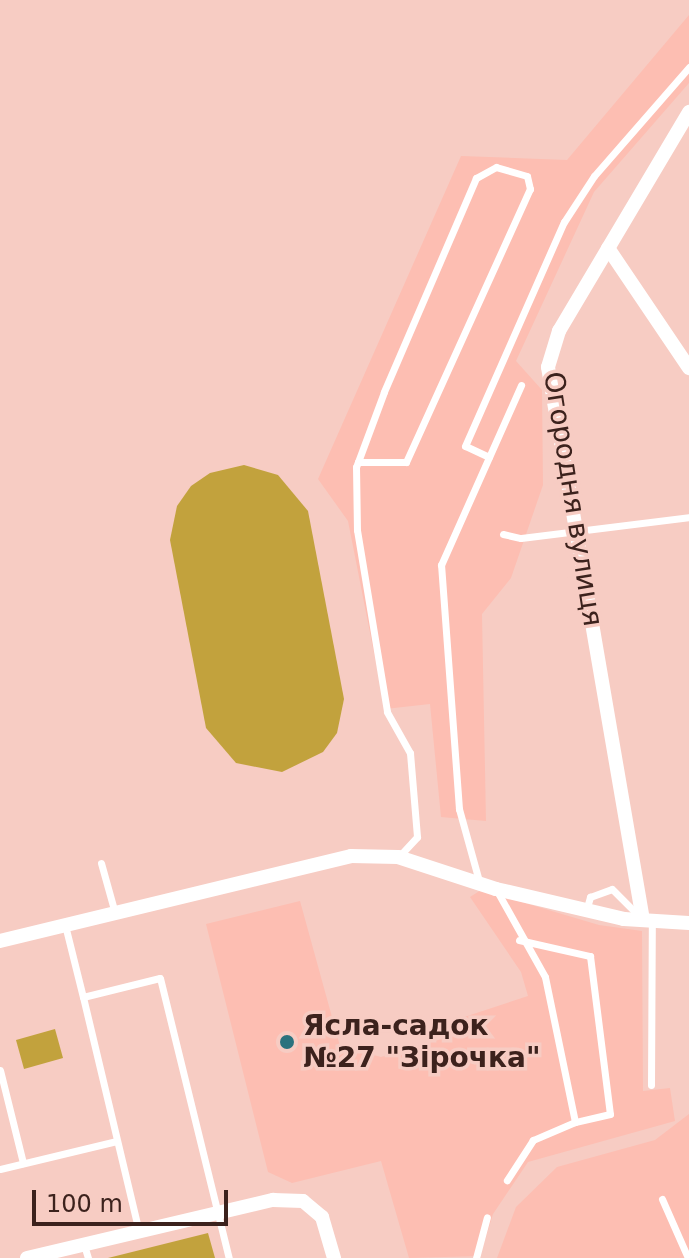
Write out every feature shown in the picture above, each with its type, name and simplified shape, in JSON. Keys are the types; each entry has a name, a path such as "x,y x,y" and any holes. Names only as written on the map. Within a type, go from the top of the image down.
{"street":[{"name":"Огородня вулиця","path":"647,921 548,367 559,331 689,112"},
{"path":"608,248 689,368"},
{"path":"0,941 351,856 398,857 496,889 586,911 647,921 689,923"},
{"path":"27,1258 86,1251 139,1232 273,1200 303,1201 322,1217 334,1258"}],"lane":[{"path":"489,457 465,446 564,222 594,176 689,67"},
{"path":"358,462 406,462 530,189 527,176 496,167 476,178 358,462 357,530 373,630 387,712 410,753 415,796 417,837 398,857"},
{"path":"479,884 459,809 441,565 521,385"},
{"path":"503,534 521,538 689,517"},
{"path":"101,863 115,913"},
{"path":"496,889 519,940 545,977 575,1122"},
{"path":"586,911 590,897 612,889 647,921 651,1085"},
{"path":"65,925 139,1232"},
{"path":"507,1180 533,1140 575,1122 610,1114 590,956 519,940"},
{"path":"83,997 160,978 229,1258"},
{"path":"0,1070 23,1163"},
{"path":"0,1169 117,1141"},
{"path":"662,1199 688,1258"},
{"path":"476,1258 487,1217"}],"shaded area":[{"path":"689,15 689,83 594,192 516,361 542,390 543,485 511,578 482,614 486,821 441,817 430,704 385,709 348,521 318,479 461,156 567,160"},
{"path":"244,465 278,475 308,511 344,699 337,733 323,752 282,772 236,763 206,728 170,540 177,506 191,486 210,473"},
{"path":"481,890 599,925 642,931 643,1091 670,1088 675,1121 528,1162 493,1214 480,1256 409,1258 381,1161 292,1183 268,1172 206,924 300,901 340,1046 381,1057 445,1038 443,1024 528,996 521,972 470,897"},
{"path":"55,1029 63,1058 24,1069 16,1040"},
{"path":"689,1114 689,1258 497,1258 516,1207 557,1167 655,1140"},
{"path":"208,1233 215,1258 108,1258"}],"place":[{"name":"Ясла-садок №27 \"Зірочка\"","path":"287,1042"}]}
